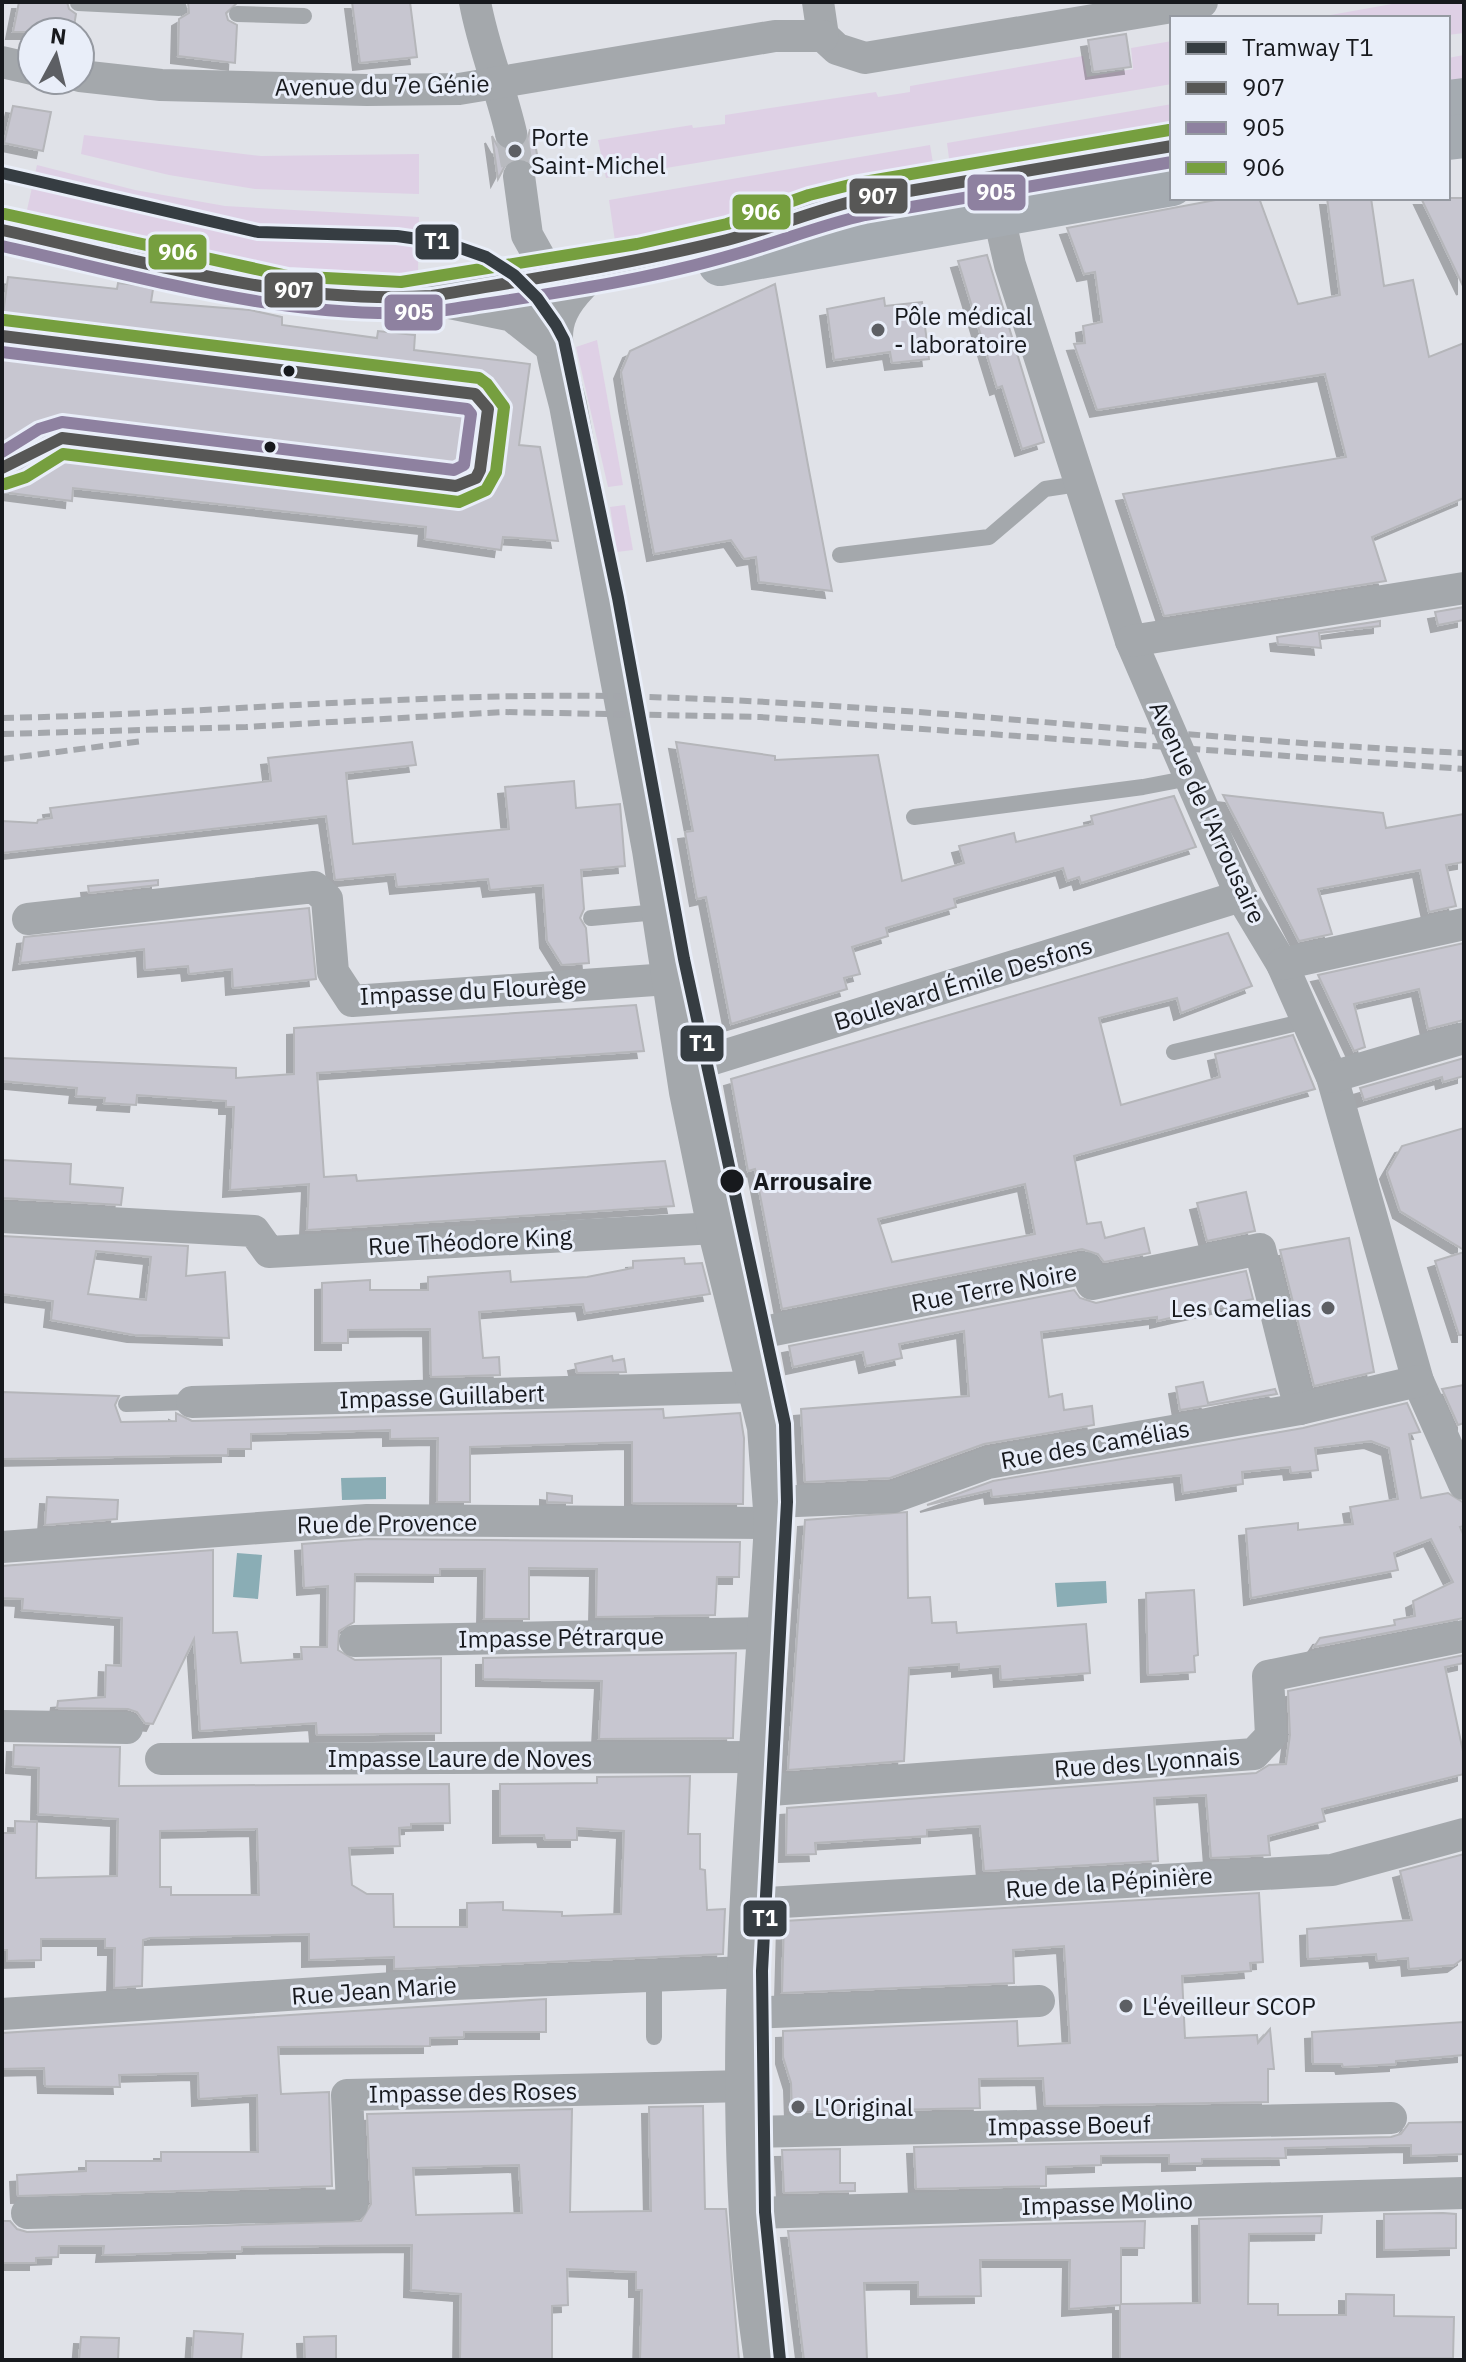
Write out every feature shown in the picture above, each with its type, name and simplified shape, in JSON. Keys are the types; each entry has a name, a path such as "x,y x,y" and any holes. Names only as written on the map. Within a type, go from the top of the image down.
{"main road":[{"path":"994,194 1170,147"},
{"path":"2,230 286,292 401,298 432,296 497,283 577,275 731,239 850,202 1170,184"}],"street":[{"path":"475,2 480,30 499,84 511,133"},
{"path":"818,2 823,36 837,49 865,58 1202,2"},
{"name":"Avenue du 7e Génie","path":"96,78 161,85 459,89 775,36 823,36"},
{"path":"519,176 527,235 577,275 554,320 552,344 605,596 651,850 684,1068 716,1228 758,1387 771,1464 773,1512 747,1972 746,2132 763,2360"},
{"name":"Avenue de l'Arrousaire","path":"994,194 1010,265 1131,641 1241,896 1282,964 1332,1077 1418,1381 1464,1484"},
{"path":"432,296 513,313 552,344"},
{"path":"1131,641 1464,588"},
{"name":"Impasse du Flourège","path":"28,919 314,887 327,899 333,972 352,1001 669,979"},
{"name":"Boulevard Émile Desfons","path":"684,1068 1241,896"},
{"path":"1282,964 1464,924"},
{"path":"1332,1077 1464,1038"},
{"name":"Rue Théodore King","path":"2,1217 254,1231 269,1252 716,1228"},
{"name":"Rue Terre Noire","path":"744,1336 1086,1268 1092,1284 1260,1249 1300,1409"},
{"name":"Rue des Camélias","path":"773,1512 894,1497 988,1463 1300,1409 1418,1381"},
{"name":"Impasse Guillabert","path":"192,1402 758,1387"},
{"name":"Rue de Provence","path":"2,1547 367,1520 773,1512"},
{"name":"Impasse Pétrarque","path":"355,1641 767,1633"},
{"name":"Rue des Lyonnais","path":"757,1774 1254,1754 1271,1736 1268,1676 1464,1636"},
{"path":"2,1726 127,1728"},
{"name":"Impasse Laure de Noves","path":"161,1759 757,1774"},
{"name":"Rue de la Pépinière","path":"749,1904 1332,1870 1464,1834"},
{"name":"Rue Jean Marie","path":"2,2014 454,1984 747,1972"},
{"path":"747,2013 1039,2001"},
{"name":"Impasse des Roses","path":"27,2213 352,2205 347,2095 747,2086"},
{"name":"Impasse Boeuf","path":"746,2132 1391,2118"},
{"name":"Impasse Molino","path":"750,2213 1464,2193"}],"lane":[{"path":"78,3 179,8"},
{"path":"237,14 304,16"},
{"path":"840,555 989,537 1045,489 1078,484"},
{"path":"914,817 1190,778"},
{"path":"591,918 658,912"},
{"path":"1174,1052 1306,1021"},
{"name":"Impasse Guillabert","path":"126,1404 192,1402"},
{"path":"654,1976 654,2037"}],"shaded area":[{"path":"1403,2 1464,2 1464,33 1450,35 1450,16 1325,16"},
{"path":"1170,41 1170,84 606,178 598,140 692,125 693,128 725,124 725,115 876,92 878,97 910,92 910,86 1083,56 1087,77 1133,69 1131,48"},
{"path":"1464,55 1464,82 1450,85 1450,58"},
{"path":"1170,104 1170,131 950,166 947,143"},
{"path":"84,135 261,156 419,154 419,194 255,189 169,175 81,154"},
{"path":"930,145 934,169 836,184 616,248 609,200"},
{"path":"37,165 135,190 225,206 419,217 418,274 285,271 25,219"},
{"path":"597,340 623,485 608,487 576,347"},
{"path":"625,505 633,550 617,552 610,507"}],"water":[{"path":"386,1477 386,1499 342,1500 341,1478"},
{"path":"237,1553 262,1555 258,1599 233,1597"},
{"path":"1106,1581 1107,1603 1057,1607 1055,1583"}],"building":[{"path":"19,2 67,2 69,9 76,14 76,16 16,16"},
{"path":"188,2 238,2 226,13 228,20 237,25 235,63 178,56 179,19 189,13"},
{"path":"352,2 410,2 417,57 360,63"},
{"path":"1126,34 1131,67 1093,72 1088,40"},
{"path":"13,106 51,112 43,151 4,143"},
{"path":"530,130 533,130 540,173 527,159 516,157 507,162 498,179 492,136 498,147 515,152 525,146"},
{"path":"1464,198 1464,288 1422,200"},
{"path":"1215,200 1260,200 1298,304 1340,295 1327,200 1371,200 1384,286 1413,280 1429,357 1464,343 1464,498 1372,537 1386,581 1164,616 1123,494 1346,457 1325,374 1097,410 1074,344 1085,343 1083,326 1102,322 1095,272 1084,274 1067,228"},
{"path":"987,255 1044,442 1022,449 1002,386 997,388 958,261"},
{"path":"8,277 117,289 118,283 136,285 153,289 151,302 250,310 282,317 282,325 377,338 378,331 415,335 414,350 530,364 519,445 540,447 558,541 503,537 501,550 425,539 426,527 73,488 72,501 2,492 2,321"},
{"path":"775,284 832,591 759,582 756,557 744,559 731,540 654,554 626,404 621,372 630,351"},
{"name":"Pôle médical - laboratoire","path":"884,298 885,306 922,302 929,359 892,363 890,352 834,360 827,309"},
{"path":"1464,607 1464,620 1438,625 1435,612"},
{"path":"1380,621 1380,626 1319,633 1321,648 1278,644 1277,637"},
{"path":"412,742 416,765 346,773 353,844 509,829 505,787 574,781 576,808 620,804 625,866 581,870 584,909 580,918 586,928 589,963 562,965 547,941 543,885 490,890 488,879 397,887 395,874 335,880 326,816 2,853 2,821 37,823 38,820 52,818 50,808 271,781 268,758"},
{"path":"676,742 775,756 775,760 878,755 902,881 964,863 959,846 1014,833 1016,842 1093,824 1091,816 1174,796 1196,847 1081,883 1079,877 1067,881 1063,868 954,899 956,907 886,928 888,936 852,947 860,974 844,978 847,989 731,1024 706,897 697,899 685,832 693,831"},
{"path":"1223,795 1383,813 1386,828 1464,814 1464,862 1446,865 1456,906 1429,912 1420,870 1318,889 1332,934 1299,941"},
{"path":"158,880 158,885 89,893 88,886"},
{"path":"309,908 316,979 233,988 232,969 189,974 188,966 145,970 144,949 20,963 24,937"},
{"path":"1228,933 1252,986 1181,1013 1177,998 1099,1018 1121,1105 1220,1077 1215,1054 1293,1035 1315,1089 1074,1156 1087,1224 1101,1222 1105,1238 1144,1228 1150,1253 1104,1262 1098,1254 1082,1249 782,1309 755,1169 748,1171 731,1079","holes":["1025,1184 1035,1234 892,1262 878,1219"]},
{"path":"1464,943 1464,1020 1428,1029 1419,989 1354,1004 1365,1047 1354,1051 1318,975"},
{"path":"636,1005 644,1051 317,1073 324,1177 356,1175 357,1181 665,1161 674,1206 307,1230 309,1184 230,1190 234,1107 226,1107 226,1101 137,1095 136,1105 104,1103 105,1098 76,1096 77,1088 2,1081 2,1058 236,1068 236,1078 294,1074 294,1028"},
{"path":"1464,1058 1464,1076 1443,1082 1442,1077 1364,1100 1360,1088"},
{"path":"1464,1128 1464,1250 1400,1211 1387,1172 1402,1146"},
{"path":"2,1160 71,1164 70,1184 123,1188 121,1205 2,1198"},
{"path":"1246,1192 1255,1231 1207,1241 1197,1203"},
{"path":"2,1236 188,1246 186,1276 225,1272 229,1338 134,1335 51,1320 53,1301 2,1294","holes":["96,1251 151,1257 146,1300 88,1294"]},
{"name":"Les Camelias","path":"1349,1238 1374,1372 1314,1386 1280,1250"},
{"path":"1464,1252 1464,1335 1459,1335 1435,1261"},
{"path":"684,1258 685,1264 702,1263 710,1294 585,1313 583,1304 479,1312 483,1358 499,1357 500,1375 431,1377 430,1329 348,1330 348,1343 322,1343 322,1283 370,1280 370,1290 428,1290 428,1277 510,1271 511,1282 587,1277 633,1268 633,1261"},
{"path":"1246,1271 1253,1299 1157,1321 1157,1317 1041,1332 1049,1397 1062,1394 1064,1410 1092,1406 1094,1425 984,1444 890,1478 805,1482 801,1409 969,1396 964,1331 899,1344 902,1358 866,1366 863,1352 793,1367 789,1346 1074,1290 1080,1298 1096,1303"},
{"path":"612,1356 613,1361 624,1359 626,1372 577,1373 575,1364"},
{"path":"1203,1382 1208,1403 1275,1389 1277,1394 1180,1410 1176,1387"},
{"path":"1464,1385 1464,1423 1458,1425 1442,1389"},
{"path":"2,1392 119,1396 115,1405 121,1422 176,1421 176,1413 192,1421 663,1409 664,1418 740,1413 744,1438 743,1504 632,1503 632,1442 470,1447 470,1502 437,1502 438,1438 390,1439 390,1430 251,1434 251,1449 228,1449 228,1455 2,1459"},
{"path":"1407,1403 1420,1432 1409,1434 1421,1498 1448,1493 1464,1503 1464,1526 1460,1527 1464,1536 1464,1618 1314,1647 1320,1638 1395,1625 1394,1620 1415,1616 1413,1601 1453,1582 1431,1539 1394,1553 1398,1570 1251,1598 1246,1529 1298,1523 1298,1530 1353,1524 1350,1507 1398,1499 1389,1448 1371,1441 1315,1448 1318,1470 1291,1473 1290,1467 1242,1472 1243,1484 1183,1493 1181,1475 992,1497 991,1490 927,1505 993,1481 1303,1428"},
{"path":"547,1493 572,1496 572,1503 547,1502"},
{"path":"47,1497 118,1500 117,1519 45,1525"},
{"path":"907,1512 908,1598 930,1597 932,1623 956,1622 957,1633 1086,1624 1090,1673 1001,1680 1000,1666 959,1670 959,1664 909,1668 904,1761 788,1770 805,1520"},
{"path":"368,1539 740,1542 739,1577 717,1577 715,1615 596,1617 597,1569 529,1568 529,1619 484,1619 485,1569 440,1569 440,1575 355,1574 354,1622 339,1631 338,1650 355,1660 441,1658 441,1733 317,1735 316,1723 200,1731 194,1639 153,1724 145,1723 137,1712 128,1709 57,1708 58,1701 105,1697 106,1665 121,1666 122,1618 22,1610 23,1599 2,1598 2,1566 213,1550 213,1633 237,1632 241,1663 302,1659 301,1647 327,1647 328,1586 304,1588 302,1544"},
{"path":"1194,1590 1198,1655 1194,1656 1195,1672 1148,1675 1146,1593"},
{"path":"736,1653 733,1738 599,1739 602,1681 483,1679 483,1658"},
{"path":"1464,1655 1464,1663 1445,1667 1464,1756 1464,1774 1322,1809 1325,1821 1268,1836 1270,1855 1211,1858 1206,1795 1154,1798 1158,1861 984,1871 980,1826 927,1830 927,1836 815,1843 816,1854 786,1855 787,1808 1256,1773 1269,1765 1286,1764 1290,1735 1288,1691"},
{"path":"14,1745 120,1747 119,1786 449,1784 450,1823 411,1824 411,1827 399,1828 400,1846 349,1848 352,1885 367,1894 393,1894 394,1927 467,1927 467,1903 503,1902 503,1910 562,1912 562,1916 621,1914 624,1831 577,1828 577,1840 545,1840 544,1835 500,1836 500,1784 597,1783 597,1777 690,1776 688,1834 700,1834 700,1869 705,1870 707,1910 725,1909 723,1954 394,1969 394,1957 309,1960 309,1934 150,1938 143,1940 142,1986 114,1988 115,1948 105,1948 105,1939 41,1939 41,1960 7,1961 7,1950 2,1950 2,1833 15,1833 15,1821 37,1822 36,1878 117,1876 118,1819 38,1814 39,1768 13,1766","holes":["257,1829 259,1895 171,1895 171,1887 160,1887 160,1831"]},
{"path":"1464,1854 1464,1958 1454,1965 1409,1969 1408,1958 1377,1961 1376,1954 1308,1959 1307,1929 1412,1920 1400,1871"},
{"path":"1259,1893 1263,1962 1250,1963 1251,1971 1182,1976 1185,2038 1257,2035 1258,2043 1270,2029 1274,2069 1268,2069 1268,2102 1045,2106 1043,2078 979,2079 980,2108 792,2112 791,2083 783,2057 783,2031 1017,2021 1018,2046 1070,2043 1064,1946 1013,1950 1014,1983 782,1993 784,1921"},
{"path":"546,1999 546,2032 464,2032 464,2037 430,2038 430,2046 278,2047 281,2094 329,2092 332,2186 18,2196 17,2175 86,2171 86,2161 161,2161 161,2152 258,2152 257,2095 199,2099 198,2073 119,2075 120,2087 45,2086 44,2068 2,2069 2,2033"},
{"path":"1464,2022 1464,2055 1396,2061 1396,2064 1343,2067 1342,2064 1313,2064 1312,2032"},
{"path":"703,2106 705,2209 726,2209 739,2360 640,2360 642,2290 636,2290 636,2272 567,2269 568,2305 552,2306 552,2360 460,2360 461,2294 411,2290 412,2245 242,2247 242,2251 103,2255 104,2246 59,2246 58,2257 36,2258 36,2263 2,2263 2,2221 10,2221 17,2229 27,2232 361,2221 371,2204 367,2114 572,2109 570,2212 651,2211 649,2107","holes":["519,2165 522,2213 416,2215 413,2168"]},
{"path":"1464,2122 1464,2154 1411,2156 1411,2145 1285,2148 1286,2158 1202,2159 1202,2163 1169,2164 1169,2155 1101,2156 1101,2165 1046,2167 1046,2186 916,2189 914,2147 1391,2137 1401,2134 1409,2123"},
{"path":"840,2149 840,2183 855,2183 855,2191 784,2193 782,2150"},
{"path":"1384,2214 1456,2214 1456,2248 1384,2250"},
{"path":"1322,2216 1321,2233 1249,2234 1248,2304 1278,2304 1278,2315 1346,2315 1346,2294 1394,2295 1394,2316 1454,2317 1453,2358 1120,2360 1120,2305 1069,2309 1070,2260 980,2260 981,2296 918,2297 918,2282 864,2283 867,2360 804,2360 788,2231 1145,2221 1144,2248 1121,2248 1121,2304 1200,2303 1199,2219"},
{"path":"194,2331 243,2334 241,2360 192,2360"},
{"path":"336,2336 336,2360 305,2360 304,2337"},
{"path":"81,2337 119,2338 118,2360 79,2360"}],"tunnel":[{"path":"511,133 519,176"}],"railway":[{"path":"2,718 487,697 649,697 853,707 1464,753"},
{"path":"2,734 246,727 503,712 760,717 1464,769"},
{"path":"2,759 143,741"}],"tram line":[{"name":"T1","path":"2,173 258,232 397,236 446,243 486,257 514,275 537,298 564,340 618,598 684,959 785,1424 787,1502 762,1971 765,2212 780,2360"}],"transit line":[{"name":"906","path":"5,214 288,276 401,282 637,244 727,224 809,195 858,183 1169,130"},
{"name":"907","path":"2,230 162,267 269,287 377,297 432,296 691,249 862,199 1170,146"},
{"name":"905","path":"2,246 162,283 270,303 378,313 433,312 661,273 865,215 1170,162"},
{"name":"906","path":"4,320 479,378 504,407 496,472 486,490 459,502 63,454 26,477 5,484"},
{"name":"907","path":"2,336 475,394 488,409 480,470 476,478 456,486 62,438 2,468"},
{"name":"905","path":"2,352 467,409 471,414 464,465 454,470 62,422 39,429 2,452"}],"place":[{"name":"Porte Saint-Michel","path":"515,151"},
{"name":"Pôle médical - laboratoire","path":"878,330"},
{"name":"Arrousaire","path":"732,1181"},
{"name":"Les Camelias","path":"1328,1308"},
{"name":"L'éveilleur SCOP","path":"1126,2006"},
{"name":"L'Original","path":"798,2107"}]}
